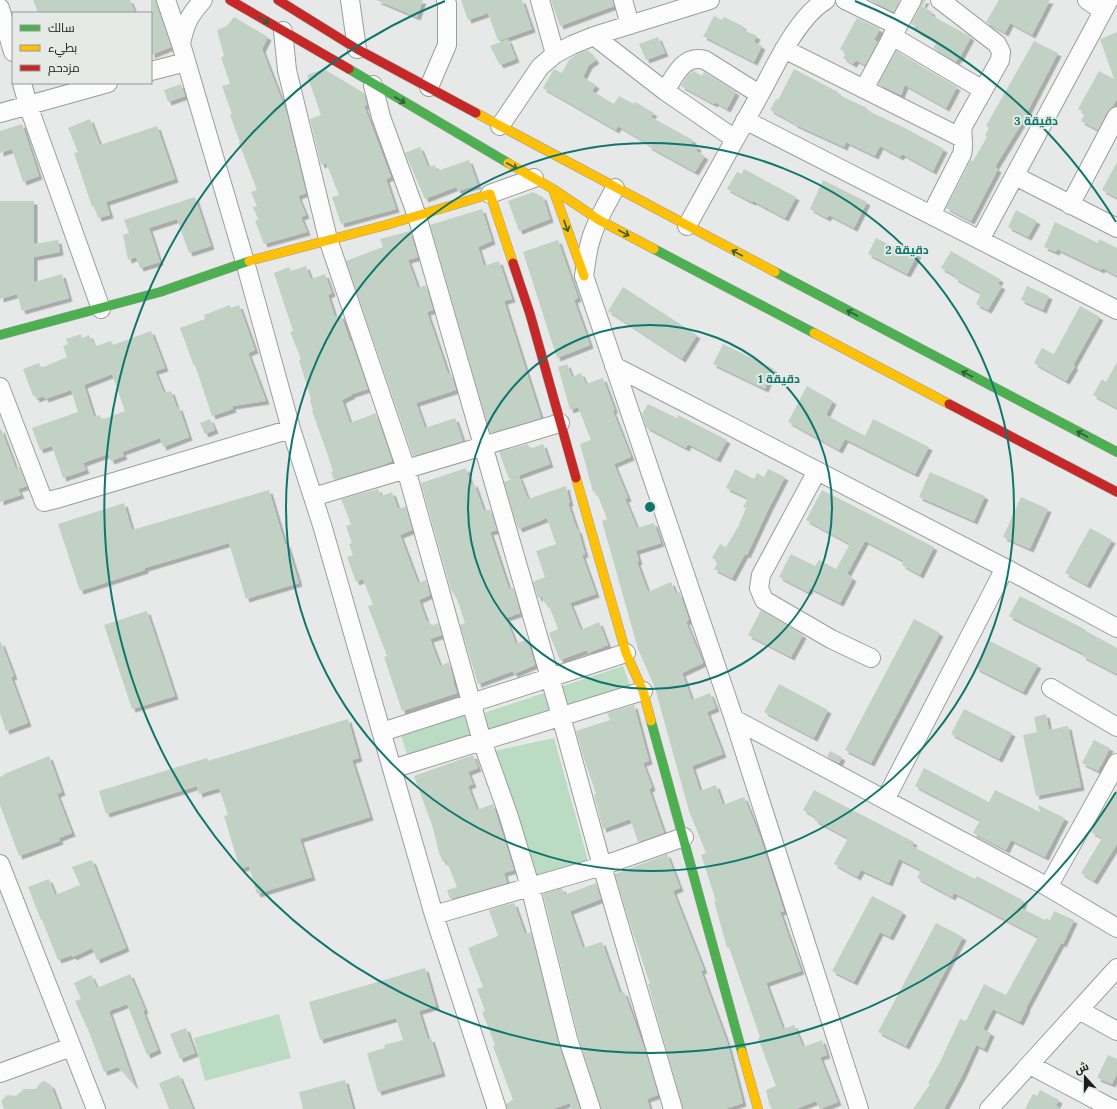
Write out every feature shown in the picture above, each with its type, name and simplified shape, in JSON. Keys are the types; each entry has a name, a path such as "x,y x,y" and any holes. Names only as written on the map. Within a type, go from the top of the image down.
{"main road":[{"path":"230,0 534,178 599,220 1017,435 1117,492"},
{"path":"278,0 357,49 615,188 1029,410 1117,452"},
{"path":"553,190 584,276"},
{"path":"0,335 101,309 160,292 245,262 417,216 490,194 530,314 626,653 643,691 758,1109"}],"street":[{"path":"166,0 181,44 245,262 291,429 313,497 434,915 497,1109"},
{"path":"181,44 184,30 190,15 202,0"},
{"path":"350,0 357,49"},
{"path":"429,87 448,45 446,0"},
{"path":"540,0 555,54"},
{"path":"623,0 630,25"},
{"path":"500,126 540,67 555,54 594,36 710,0"},
{"path":"687,226 784,49 811,12 820,3 826,0"},
{"path":"845,0 895,31 983,90"},
{"path":"864,89 912,0"},
{"path":"931,215 962,154 964,146 962,138 963,126 1001,56 1001,49 997,44 940,0"},
{"path":"980,240 1106,5 1087,0"},
{"path":"0,8 12,49"},
{"path":"282,31 287,70 328,239 406,469 482,741 508,814 530,886 568,1039 591,1109"},
{"path":"594,36 665,91 735,139"},
{"path":"784,49 962,138"},
{"path":"665,91 680,67 695,59 705,60 759,94"},
{"path":"152,71 186,62"},
{"path":"22,84 28,105 101,309"},
{"path":"0,113 104,84"},
{"path":"373,85 381,117 417,216 561,716 602,866 673,1109"},
{"path":"1070,205 1117,116"},
{"path":"745,120 1117,310"},
{"path":"1014,176 1117,228"},
{"path":"490,194 534,178"},
{"path":"615,188 591,238 584,276 734,719 859,1109"},
{"path":"614,366 1005,568 1117,628"},
{"path":"0,387 44,502 291,429"},
{"path":"313,497 560,423"},
{"path":"816,471 761,575 759,588 764,600 832,639 871,658"},
{"path":"885,800 1005,568"},
{"path":"382,732 626,653"},
{"path":"1051,688 1117,727"},
{"path":"392,769 643,691"},
{"path":"734,719 1048,887 1117,928"},
{"path":"1048,887 1117,763"},
{"path":"434,915 602,866 684,837"},
{"path":"0,864 96,1109"},
{"path":"988,1109 1030,1065 1117,968"},
{"path":"1079,1010 1117,1031"},
{"path":"0,1073 71,1047"},
{"path":"1030,1065 1113,1109"}],"green space":[{"path":"623,666 632,691 568,712 560,687"},
{"path":"544,693 552,718 489,739 481,714"},
{"path":"464,714 473,739 409,760 401,736"},
{"path":"554,738 589,864 533,882 494,751"},
{"path":"279,1014 291,1058 205,1081 194,1038"}],"building":[{"path":"33,0 130,0 135,12 38,12"},
{"path":"151,0 156,0 171,47 152,55 152,12"},
{"path":"376,0 423,0 417,17"},
{"path":"461,0 522,0 532,29 498,41 488,13 468,20"},
{"path":"551,0 613,0 614,6 560,26"},
{"path":"869,0 900,0 894,12"},
{"path":"922,0 926,0 922,6 932,12 931,15 971,37 956,62 933,48 937,42 917,31 919,28 911,24"},
{"path":"999,0 1050,0 1032,35 1010,23 1005,33 986,22"},
{"path":"714,16 722,20 724,17 743,26 742,29 757,36 754,42 762,46 754,62 703,37"},
{"path":"234,17 268,37 262,49 287,114 306,193 298,196 306,215 301,217 307,232 264,244 255,221 258,219 253,207 257,206 251,192 257,190 239,143 240,142 230,115 232,114 222,86 230,84 221,57 224,56 217,30 227,26"},
{"path":"857,18 880,29 874,40 878,42 865,65 856,60 853,64 843,58 846,53 840,49"},
{"path":"1117,32 1117,99 1108,111 1098,130 1081,121 1085,113 1078,109 1099,71 1114,79 1100,39"},
{"path":"658,37 665,53 646,60 639,44"},
{"path":"508,39 516,59 500,65 490,46"},
{"path":"1034,41 1058,53 1020,126 995,167 998,169 971,221 946,208 971,160 973,161 987,137 985,135 989,128 986,126"},
{"path":"588,50 596,60 589,65 583,77 596,85 592,91 614,104 619,96 634,104 635,102 654,113 651,117 693,140 691,143 698,147 696,151 705,156 695,172 648,146 649,144 618,126 616,130 543,88 554,69 562,73 569,60 577,54"},
{"path":"896,51 957,87 946,108 905,85 901,95 878,84"},
{"path":"324,69 364,93 367,105 364,106 391,177 386,179 396,209 341,224 332,197 339,195 326,163 321,165 310,119 321,115 307,75"},
{"path":"794,69 838,92 837,94 867,108 866,110 903,127 944,149 933,171 902,154 900,157 880,146 875,156 846,142 844,147 794,124 770,110 776,99 778,100"},
{"path":"694,71 702,76 704,72 736,92 727,109 715,102 714,104 681,86 688,75"},
{"path":"181,84 185,96 168,102 164,90"},
{"path":"90,119 100,145 157,126 175,179 106,202 110,215 98,218 94,206 92,207 74,153 78,152 68,128"},
{"path":"22,124 39,176 23,182 12,149 0,153 0,131"},
{"path":"420,147 428,167 435,165 437,171 469,160 478,185 458,191 456,187 425,199 405,153"},
{"path":"1117,162 1117,198 1102,190"},
{"path":"744,169 796,197 785,218 727,189 737,172 742,174"},
{"path":"823,180 867,202 854,228 829,215 827,218 810,209"},
{"path":"533,192 543,197 550,219 519,231 508,201"},
{"path":"195,197 211,246 189,253 177,219 149,228 160,262 140,268 136,257 128,260 123,235 129,233 124,220"},
{"path":"0,201 34,201 34,244 58,240 60,252 34,257 34,282 62,274 69,298 22,311 17,294 0,299"},
{"path":"482,209 492,241 478,247 484,266 499,261 512,299 504,301 541,418 490,433 430,225"},
{"path":"1016,210 1037,221 1028,237 1008,227"},
{"path":"1055,222 1098,243 1099,239 1117,248 1117,276 1057,249 1056,252 1044,247"},
{"path":"410,231 418,257 408,260 418,288 426,285 433,310 427,312 448,374 451,373 456,390 416,403 425,428 455,418 463,441 413,456 346,261 383,247 380,239"},
{"path":"876,238 899,250 901,246 918,254 907,274 868,254"},
{"path":"558,240 578,298 574,300 590,345 557,358 523,252"},
{"path":"951,251 1000,279 998,284 1002,286 988,310 976,304 981,293 954,278 956,276 941,268"},
{"path":"306,266 311,279 325,274 332,293 328,295 335,317 341,315 368,389 352,394 342,400 350,423 376,413 392,461 334,480 331,472 333,471 312,411 311,399 299,360 301,359 290,332 293,331 274,273 289,267 291,271"},
{"path":"1027,286 1049,296 1043,310 1021,300"},
{"path":"623,287 697,335 682,359 608,311"},
{"path":"230,305 231,308 239,305 255,350 248,353 266,401 232,406 233,409 212,416 195,365 194,366 180,328 205,319 204,315"},
{"path":"1080,306 1100,317 1073,365 1075,366 1066,381 1034,363 1042,348 1054,354"},
{"path":"151,331 165,368 155,371 164,393 171,391 177,408 179,407 189,437 163,447 160,438 122,452 124,456 111,461 108,454 83,463 86,470 63,478 52,446 40,450 32,428 78,412 71,390 45,399 44,396 36,399 35,396 33,396 23,369 39,363 41,368 67,357 63,346 68,344 66,339 81,334 82,338 89,335 93,343 95,342 96,346 111,341 113,345","holes":["112,374 125,411 101,420 100,415 94,417 84,385"]},
{"path":"723,344 774,369 765,389 713,364"},
{"path":"1117,362 1117,408 1093,395 1102,379 1106,382"},
{"path":"567,364 572,377 581,373 586,384 603,378 615,411 612,409 631,457 614,464 628,498 625,499 637,528 654,523 661,543 636,551 639,561 637,562 648,592 671,582 676,594 680,592 689,620 686,622 703,663 682,673 692,700 710,693 716,708 707,712 723,754 692,766 700,791 716,785 723,805 744,797 760,837 784,911 780,912 801,971 766,983 783,1029 794,1025 803,1047 822,1040 827,1055 820,1057 838,1102 820,1109 816,1101 796,1109 772,1109 769,1103 766,1090 776,1086 758,1038 760,1037 729,947 727,948 714,901 716,901 701,855 706,853 689,811 655,688 638,649 602,521 607,519 596,491 593,492 580,444 591,440 578,407 570,410 558,367"},
{"path":"807,386 833,401 826,415 865,436 873,419 929,447 915,474 845,439 839,450 788,422"},
{"path":"648,404 677,418 678,415 727,440 717,459 688,444 686,448 646,427 642,414"},
{"path":"210,419 215,430 205,434 200,423"},
{"path":"0,429 16,469 20,467 27,486 18,489 21,495 0,502"},
{"path":"528,444 530,449 543,444 550,464 509,479 499,452"},
{"path":"466,468 471,485 474,483 484,511 490,509 497,530 490,532 509,589 514,589 520,613 506,618 516,644 527,639 535,665 514,674 513,671 478,684 460,625 465,623 457,599 451,590 421,483"},
{"path":"735,469 754,479 757,473 764,477 768,469 785,477 747,555 745,554 732,578 714,569 718,561 712,558 720,544 726,547 738,527 746,508 743,507 748,498 726,488"},
{"path":"930,472 985,496 974,521 919,497"},
{"path":"519,476 528,499 566,486 570,503 568,503 577,530 578,529 585,554 582,555 596,594 570,603 581,630 599,622 608,645 588,653 587,650 560,660 549,633 558,629 548,603 545,604 542,596 538,598 533,582 545,577 536,551 556,544 547,518 519,529 504,482"},
{"path":"378,489 381,496 392,492 398,509 406,506 412,530 400,535 418,583 426,580 430,595 419,600 427,622 429,621 431,626 438,623 442,635 430,639 440,666 449,662 457,693 402,711 384,657 387,656 368,606 373,605 363,579 356,582 347,557 353,555 349,544 352,543 346,526 351,524 341,499"},
{"path":"269,490 285,544 287,544 299,583 246,599 229,543 145,568 145,570 80,591 58,524 124,503 132,530"},
{"path":"822,490 934,547 920,575 902,565 904,561 865,541 847,574 853,578 840,603 810,588 808,592 779,577 791,554 815,566 819,560 836,569 850,544 806,520"},
{"path":"1021,497 1048,509 1030,549 1003,537"},
{"path":"1090,528 1112,540 1087,585 1065,573"},
{"path":"1020,596 1086,630 1117,648 1117,674 1082,656 1084,654 1009,616"},
{"path":"761,610 803,635 791,657 748,635"},
{"path":"147,611 175,696 132,709 104,625"},
{"path":"914,619 940,633 871,763 845,750"},
{"path":"990,641 1038,665 1023,692 976,668"},
{"path":"0,642 14,676 11,677 28,723 6,731 0,713"},
{"path":"779,684 828,710 814,738 764,712"},
{"path":"634,705 649,761 643,763 652,787 649,789 664,833 638,842 630,819 603,829 594,795 596,794 576,731 610,720 607,713"},
{"path":"964,709 1012,733 999,759 951,734"},
{"path":"1046,714 1049,730 1068,726 1081,787 1036,796 1023,735 1037,732 1034,717"},
{"path":"348,719 359,758 352,760 370,817 300,839 312,877 257,894 249,866 240,869 224,816 228,815 219,788 199,794 197,786 106,814 99,791 207,758 208,761"},
{"path":"1094,740 1110,748 1098,771 1082,763"},
{"path":"830,751 842,757 839,763 827,757"},
{"path":"473,755 478,768 468,772 473,784 468,786 477,810 493,804 514,870 504,873 507,883 450,899 447,890 457,887 446,860 443,862 439,853 433,828 414,776"},
{"path":"49,756 62,792 57,794 72,833 59,838 60,841 19,856 0,805 0,777"},
{"path":"924,768 989,802 995,790 1040,812 1038,805 1065,818 1045,857 1011,840 1006,850 973,833 980,820 915,786"},
{"path":"1117,789 1117,844 1094,881 1081,873 1102,838 1091,832 1104,808 1106,810"},
{"path":"814,790 914,842 912,846 975,879 977,876 1024,901 1021,908 1045,920 1046,918 1050,920 1054,911 1074,920 1063,944 1061,943 1020,1022 993,1009 983,1029 991,1033 984,1049 976,1045 962,1076 944,1109 913,1109 930,1084 928,1083 939,1064 960,1019 966,1021 984,984 1006,995 1038,937 954,893 952,897 917,878 921,870 899,859 889,883 861,870 857,877 834,864 848,838 814,820 816,817 803,810"},
{"path":"667,854 680,888 673,891 704,970 701,971 728,1045 743,1103 725,1109 683,1109 648,984 650,984 615,874"},
{"path":"92,860 126,948 97,960 92,948 73,957 72,955 58,960 28,887 49,879 55,895 80,885 72,867"},
{"path":"596,883 601,899 570,911 583,948 602,942 620,993 624,992 646,1053 658,1095 647,1099 650,1109 601,1109 578,1036 543,894 562,888 565,895"},
{"path":"872,896 903,912 890,937 880,932 854,982 832,971"},
{"path":"514,903 525,934 531,932 558,1042 580,1109 571,1109 570,1103 553,1109 507,1109 506,1104 513,1100 493,1046 495,1045 482,1012 485,1011 477,989 483,987 468,948 498,936 489,910"},
{"path":"936,923 963,937 906,1046 878,1032"},
{"path":"425,968 436,1006 419,1011 428,1040 431,1038 442,1073 378,1092 367,1053 385,1048 384,1045 403,1040 396,1018 320,1040 309,1002"},
{"path":"130,974 145,1010 143,1011 158,1050 147,1055 127,1004 109,1011 135,1086 118,1067 104,1072 89,1032 75,1001 81,999 74,983 91,975 97,988"},
{"path":"186,1028 195,1053 180,1059 170,1034"},
{"path":"1108,1055 1117,1059 1117,1074 1112,1084 1097,1078"},
{"path":"179,1075 193,1109 169,1109 159,1083"},
{"path":"345,1080 353,1109 303,1109 299,1092"},
{"path":"44,1081 51,1085 60,1109 4,1109 1,1101 7,1095 16,1096 24,1089 36,1089 40,1083"},
{"path":"1040,1090 1059,1100 1056,1106 1061,1109 1025,1109 1033,1094 1037,1096"}],"traffic: fast":[{"path":"349,69 508,163"},
{"path":"654,249 814,333"},
{"path":"0,335 160,292 249,261"},
{"path":"775,272 1117,452"},
{"path":"651,721 742,1052"}],"traffic: slow":[{"path":"476,113 775,272"},
{"path":"508,163 553,189 599,220 654,249"},
{"path":"553,189 584,276"},
{"path":"249,261 386,225 490,194 513,263"},
{"path":"814,333 949,404"},
{"path":"576,478 626,653 643,691 651,721"},
{"path":"742,1052 758,1109"}],"traffic: jam":[{"path":"230,0 349,69"},
{"path":"278,0 357,49 476,113"},
{"path":"513,263 530,314 576,478"},
{"path":"949,404 1117,492"}]}
